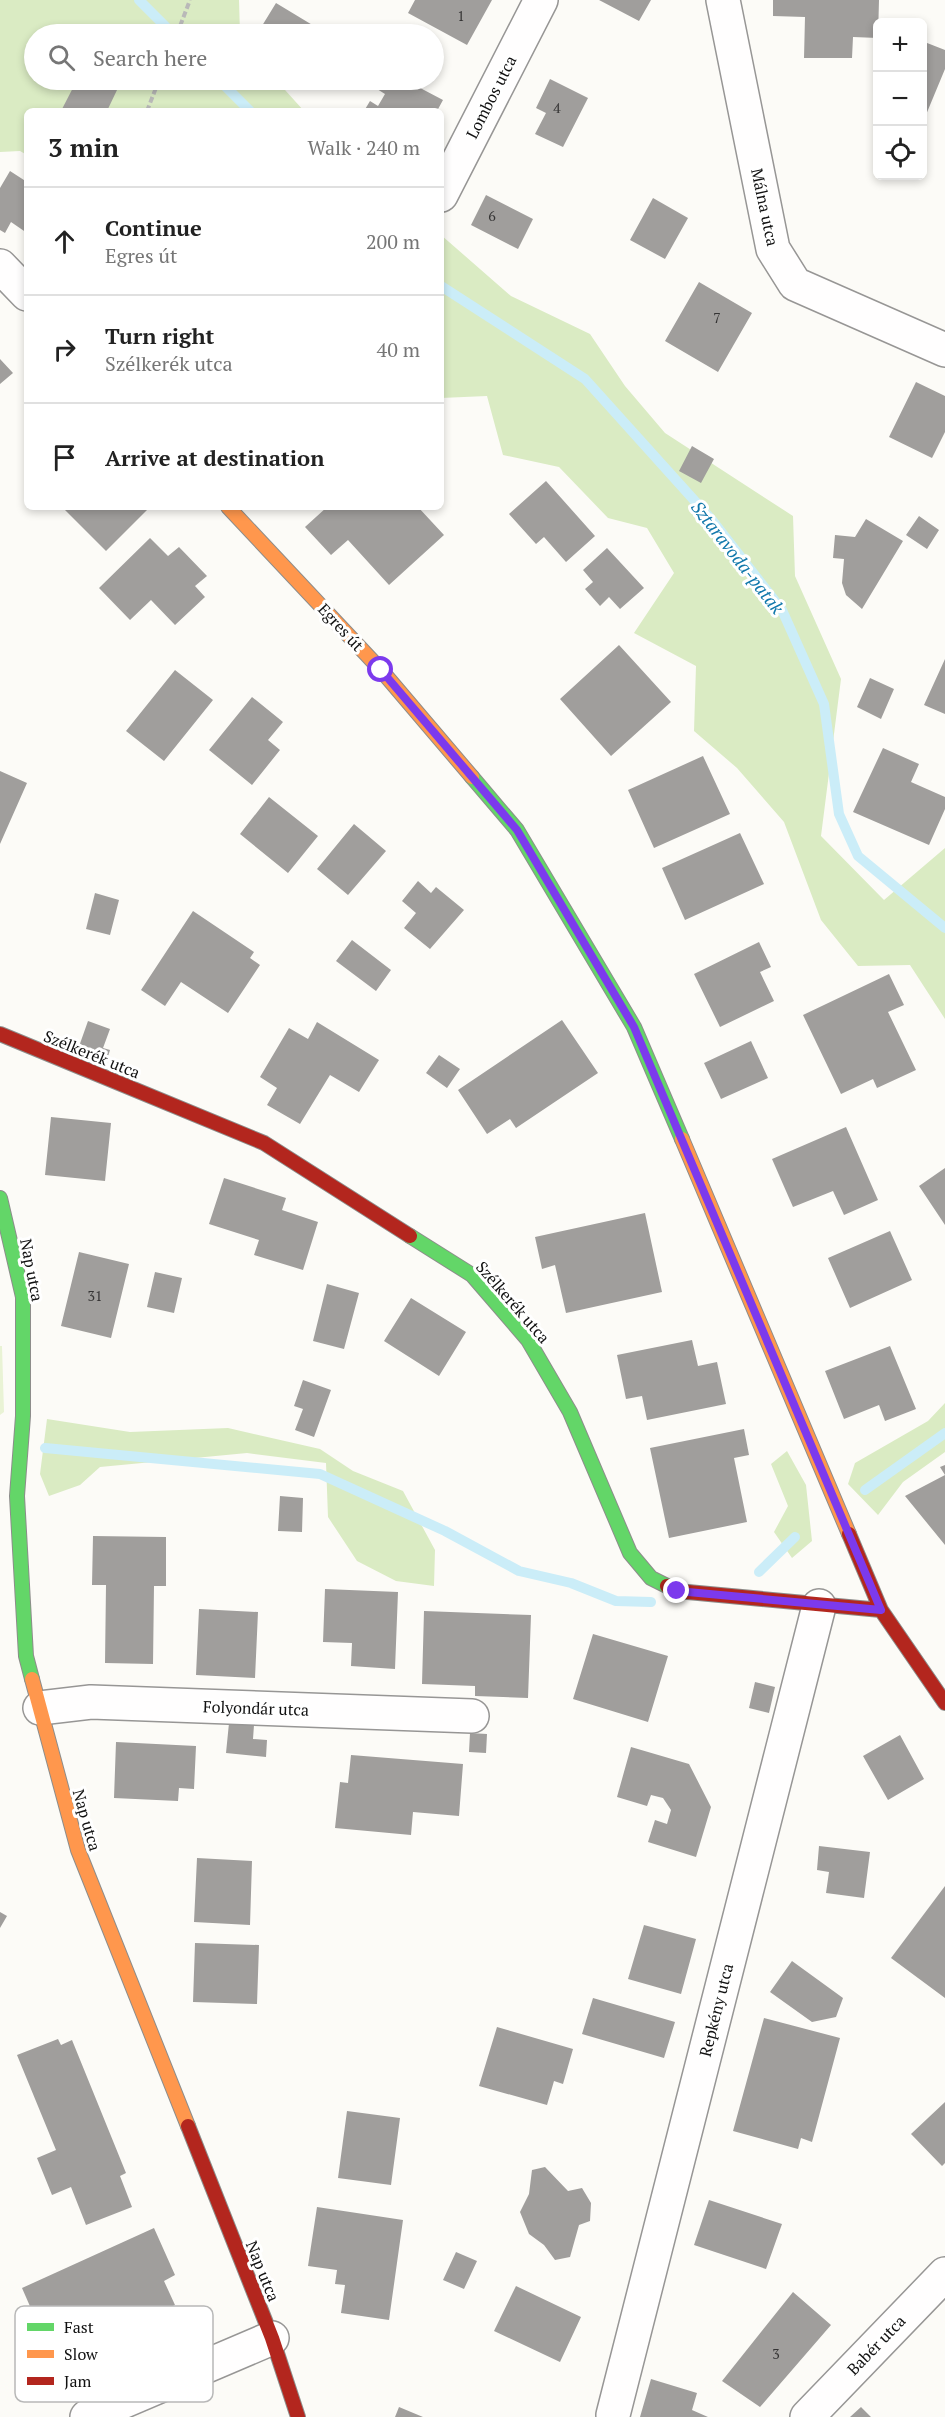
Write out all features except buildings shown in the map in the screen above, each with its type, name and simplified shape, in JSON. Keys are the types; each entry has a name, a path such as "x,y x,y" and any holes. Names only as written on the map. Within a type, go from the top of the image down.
{"street":[{"name":"Lombos utca","path":"444,189 541,0"},
{"name":"Málna utca","path":"723,0 773,249 789,275 795,284 945,350"},
{"path":"0,266 24,291"},
{"name":"Egres út","path":"231,510 381,670 517,830 634,1027 881,1610 945,1703"},
{"name":"Szélkerék utca","path":"0,1034 264,1143 472,1275 528,1340 570,1412 630,1553 651,1578 677,1591 881,1610"},
{"name":"Nap utca","path":"0,1198 23,1297 23,1416 17,1496 26,1656 78,1850 272,2338 298,2417"},
{"name":"Repkény utca","path":"613,2415 819,1606"},
{"name":"Folyondár utca","path":"40,1708 90,1702 472,1716"},
{"name":"Babér utca","path":"807,2417 945,2274"},
{"path":"213,2363 272,2338"},
{"path":"87,2417 122,2402"}],"path":[{"path":"181,24 190,0"},
{"path":"148,108 155,90"}],"green space":[{"path":"0,0 239,0 240,24 24,24 24,90 285,90 301,108 24,108 24,153 20,151 0,152"},
{"path":"444,238 511,296 590,334 625,386 665,433 793,516 795,576 841,679 821,836 884,900 945,848 945,1019 910,965 858,966 821,920 784,822 737,768 694,731 696,666 634,633 674,573 647,528 608,518 559,467 503,455 487,396 444,398"},
{"path":"0,1346 2,1346 4,1412 0,1415"},
{"path":"945,1403 945,1452 903,1482 878,1515 848,1484 855,1463 928,1421"},
{"path":"47,1419 130,1432 228,1428 320,1449 353,1471 403,1491 435,1550 434,1586 396,1581 357,1561 328,1517 326,1463 247,1453 100,1467 80,1485 49,1496 40,1474"},
{"path":"787,1451 806,1485 812,1541 792,1558 774,1532 788,1506 771,1464"}],"waterway":[{"name":"Sztaravoda-patak","path":"139,0 163,24"},
{"name":"Sztaravoda-patak","path":"229,90 247,108"},
{"name":"Sztaravoda-patak","path":"444,288 585,379 712,520 782,610 824,704 839,814 858,856 945,928"},
{"path":"865,1490 945,1433"},
{"path":"45,1448 320,1474 445,1531 519,1571 571,1583 616,1601 651,1602"},
{"path":"759,1572 795,1537"}],"traffic: fast":[{"path":"472,777 517,830 634,1027 682,1139"},
{"path":"0,1198 23,1297 23,1416 17,1496 26,1656 32,1679"},
{"path":"410,1236 472,1275 528,1340 570,1412 630,1553 651,1578 667,1586"}],"traffic: slow":[{"path":"231,510 381,670 472,777"},
{"path":"682,1139 849,1534"},
{"path":"32,1679 78,1850 188,2126"}],"traffic: jam":[{"path":"0,1034 264,1143 410,1236"},
{"path":"849,1534 881,1610 945,1703"},
{"path":"667,1586 677,1591 881,1610"},
{"path":"188,2126 272,2338 298,2417"}],"route":[{"path":"381,670 517,830 634,1027 881,1610 677,1591"}]}
